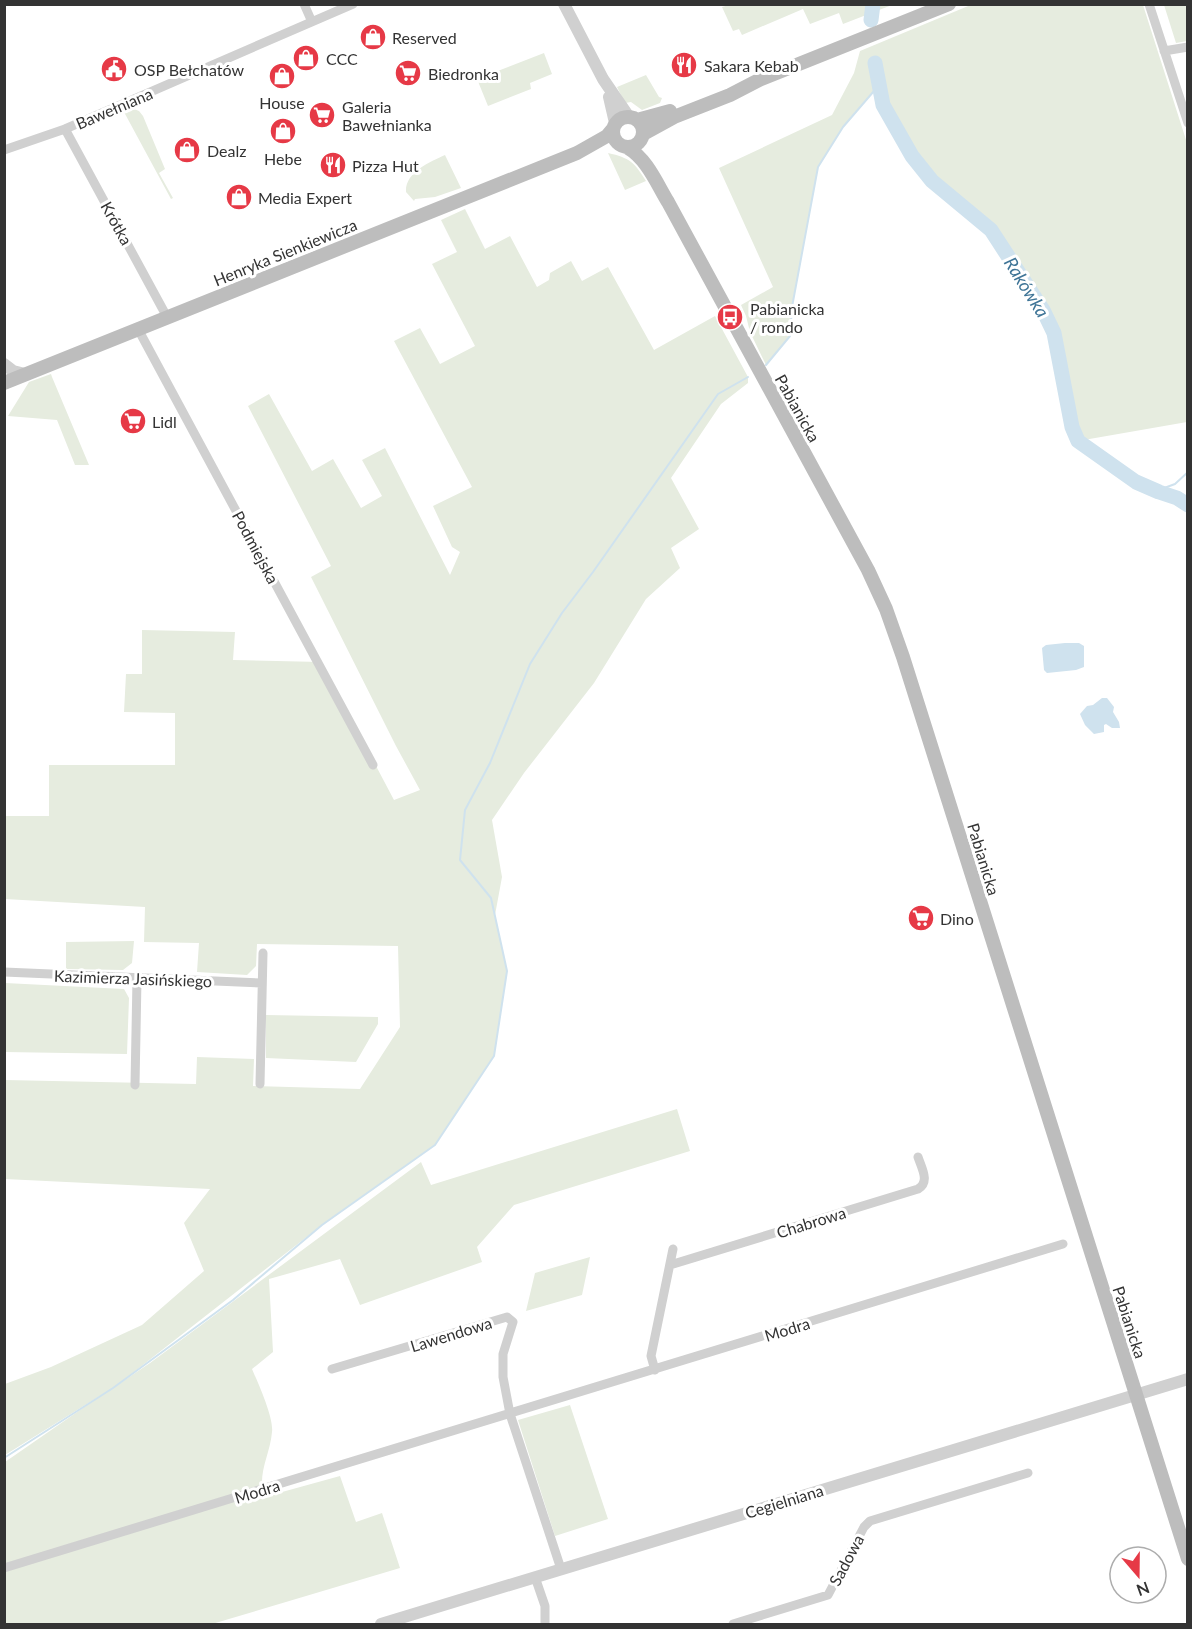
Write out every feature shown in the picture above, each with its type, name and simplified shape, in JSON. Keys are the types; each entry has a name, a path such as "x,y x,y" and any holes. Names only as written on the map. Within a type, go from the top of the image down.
{"main road":[{"path":"633,119 643,129 642,137 638,144 623,146 613,137 614,127 620,119 654,117 759,80 949,4"},
{"path":"642,137 674,117 730,95 759,80"},
{"name":"Henryka Sienkiewicza","path":"4,383 577,153 607,136 614,127"},
{"name":"Pabianicka","path":"642,137 668,202"},
{"name":"Henryka Sienkiewicza","path":"577,153 623,146"},
{"name":"Pabianicka","path":"623,146 634,152 645,165 668,202 868,570 886,609 1188,1559"},
{"path":"4,396 9,388 25,374"}],"street":[{"path":"304,4 312,22"},
{"name":"Bawełniana","path":"4,150 65,129 353,4"},
{"path":"564,4 603,79 613,109 614,127"},
{"path":"1149,4 1188,123"},
{"path":"1164,51 1188,47"},
{"path":"603,79 633,119"},
{"name":"Krótka","path":"65,129 167,317"},
{"name":"Podmiejska","path":"138,329 373,765"},
{"path":"4,364 13,371 25,374"},
{"path":"260,1084 263,953"},
{"name":"Kazimierza Jasińskiego","path":"4,972 261,983"},
{"path":"135,1085 138,979"},
{"name":"Chabrowa","path":"670,1265 918,1190 925,1181 918,1157"},
{"name":"Modra","path":"4,1568 1063,1245"},
{"path":"655,1370 651,1356 673,1249"},
{"name":"Lawendowa","path":"332,1369 507,1317 513,1322 503,1354 503,1377 510,1414"},
{"name":"Cegielniana","path":"381,1624 1188,1379"},
{"path":"510,1414 561,1569"},
{"name":"Sadowa","path":"733,1624 828,1596 864,1527 870,1521 1028,1473"},
{"path":"535,1577 545,1606 545,1624"}],"shaded area":[{"path":"973,4 1143,5 1187,143 1187,422 1078,441 1072,427 1054,333 1043,310 991,230 932,181 912,156 883,105 880,85 843,127 818,167 792,307 790,336 766,365 750,332 741,305 773,287 719,168 832,115 854,73 860,51"},
{"path":"729,5 892,5 843,24 839,13 810,24 803,9 742,35 739,29 733,31 722,7"},
{"path":"1164,5 1187,5 1187,41 1176,43"},
{"path":"544,53 552,74 530,83 531,89 488,106 477,79"},
{"path":"646,75 659,97 662,98 660,103 642,110 631,102 625,103 617,87"},
{"path":"134,109 143,116 165,169 159,173 173,198 171,199 124,112"},
{"path":"608,153 631,162 646,181 625,190"},
{"path":"445,155 461,188 414,201 406,192 414,173"},
{"path":"465,209 485,249 510,236 537,287 549,280 550,273 571,261 582,281 608,267 654,350 715,316 748,377 748,383 721,404 671,478 699,529 671,548 680,568 646,599 594,683 524,773 492,820 502,877 495,915 507,971 494,1056 435,1145 322,1225 116,1386 421,1162 431,1185 677,1109 690,1151 514,1205 477,1247 482,1262 360,1305 340,1259 269,1279 273,1352 252,1369 265,1400 272,1426 262,1480 264,1497 340,1476 356,1522 382,1513 400,1568 212,1624 5,1624 5,1462 106,1392 5,1455 5,1384 51,1367 142,1325 204,1271 184,1223 210,1189 5,1179 5,1080 196,1084 197,1057 254,1059 253,1086 360,1089 400,1027 398,946 257,944 256,966 247,975 197,972 199,943 144,942 145,907 5,899 5,816 49,816 49,765 175,765 175,713 124,712 126,674 142,674 142,630 235,632 233,660 321,662 394,800 420,790 311,577 331,566 248,406 269,394 312,471 333,459 361,508 382,496 362,460 385,448 450,575 460,552 452,547 433,506 472,487 394,341 420,328 440,364 475,346 432,264 457,252 441,220"},
{"path":"51,374 89,465 75,465 57,420 8,416 29,382"},
{"path":"134,941 132,963 123,970 66,969 66,942"},
{"path":"5,983 124,989 129,998 127,1054 5,1052"},
{"path":"266,1015 378,1017 378,1024 356,1062 266,1058"},
{"path":"590,1257 582,1295 526,1311 535,1273"},
{"path":"570,1405 608,1519 555,1536 518,1420"}],"water":[{"path":"1079,643 1084,646 1084,667 1047,673 1044,670 1042,648 1046,645"},
{"path":"1102,698 1107,698 1114,707 1113,712 1120,728 1112,728 1106,724 1104,732 1094,734 1085,725 1080,714 1087,706 1093,705"}],"waterway":[{"name":"Rakówka","path":"871,20 873,4"},
{"name":"Rakówka","path":"875,63 883,105 912,156 932,181 991,230 1043,310 1054,333 1072,427 1078,441 1136,482 1177,498 1188,505"},
{"name":"Rakówka","path":"766,365 790,336 792,307 818,167 843,127 880,84"},
{"path":"4,1458 113,1388 233,1300 322,1225 435,1145 494,1056 507,971 491,898 460,860 465,810 490,763 530,664 562,613 718,394 748,377"},
{"path":"1156,491 1175,484 1188,472"}],"place":[{"name":"Reserved","path":"373,37"},
{"name":"CCC","path":"306,58"},
{"name":"Sakara Kebab","path":"684,65"},
{"name":"OSP Bełchatów","path":"114,69"},
{"name":"Biedronka","path":"408,73"},
{"name":"House","path":"282,76"},
{"name":"Galeria Bawełnianka","path":"322,115"},
{"name":"Hebe","path":"283,131"},
{"name":"Dealz","path":"187,150"},
{"name":"Pizza Hut","path":"333,165"},
{"name":"Media Expert","path":"239,197"},
{"name":"Pabianicka / rondo","path":"730,317"},
{"name":"Lidl","path":"133,421"},
{"name":"Dino","path":"921,918"}]}
